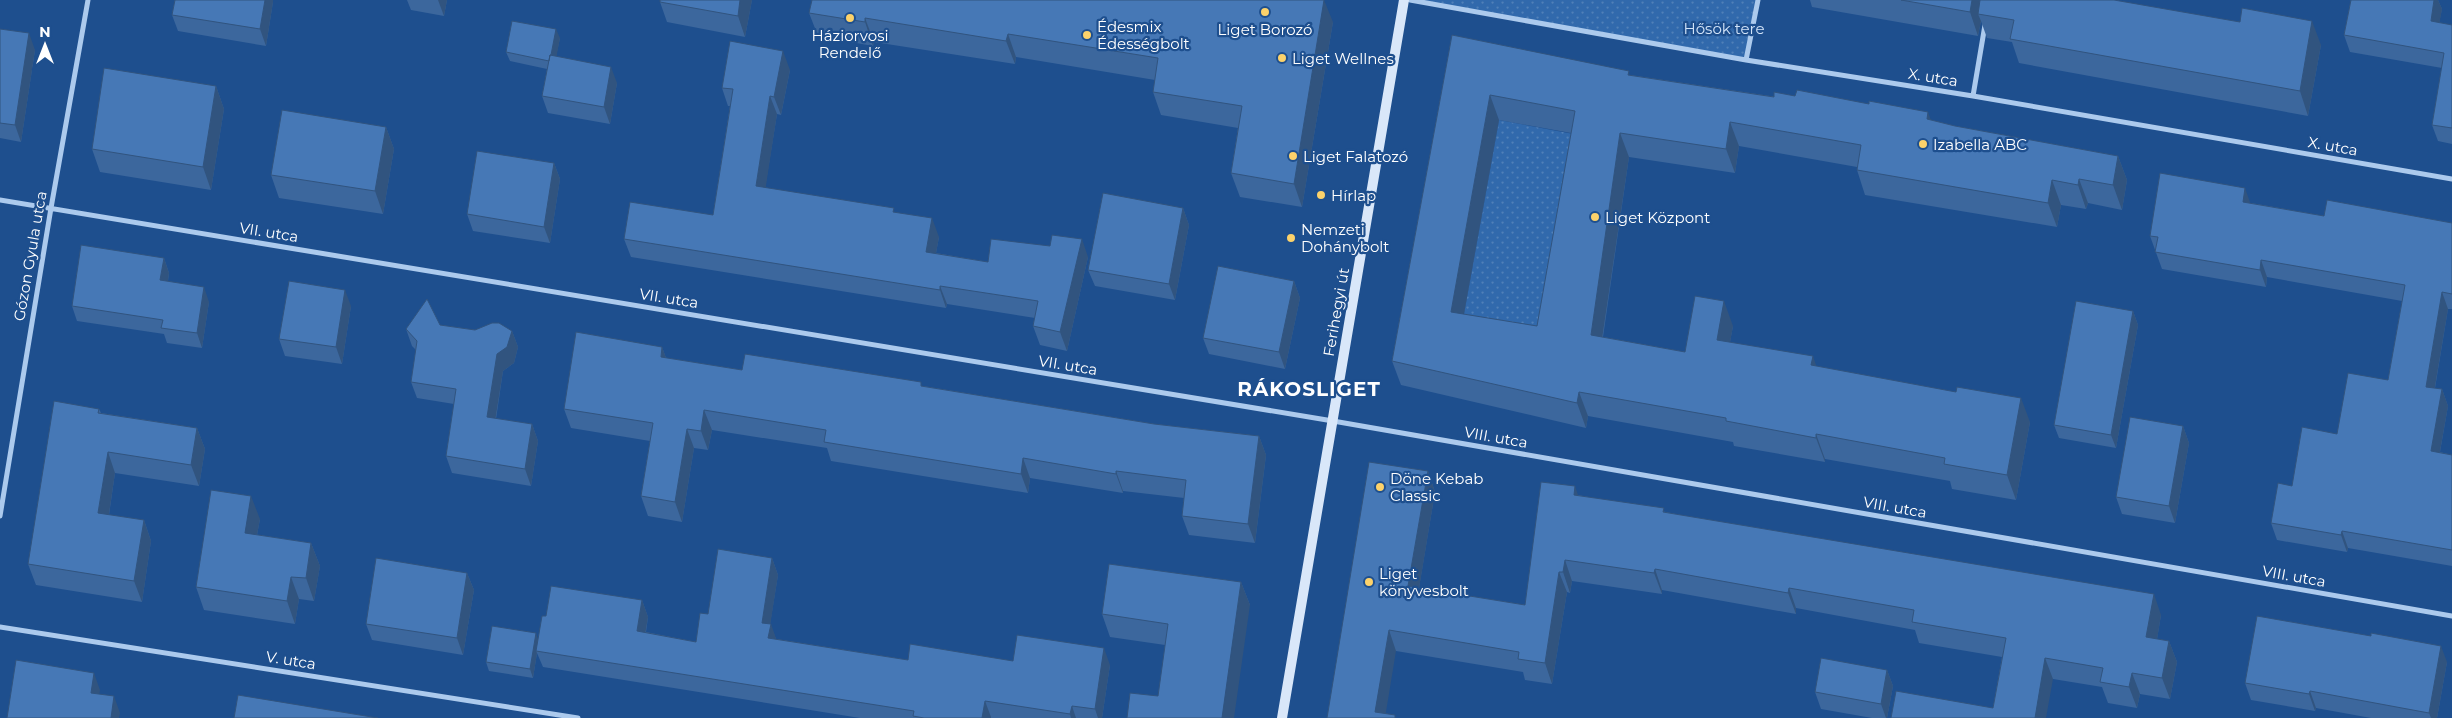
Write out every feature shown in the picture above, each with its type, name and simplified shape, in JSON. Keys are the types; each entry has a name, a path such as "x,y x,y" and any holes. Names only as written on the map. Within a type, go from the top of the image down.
{"street":[{"name":"Gózon Gyula utca","path":"0,516 51,208 88,0"},
{"name":"Ferihegyi út","path":"1282,718 1404,0"},
{"name":"X. utca","path":"1410,0 1746,60 1974,96 2452,179"},
{"path":"1746,60 1758,0"},
{"path":"1974,96 1986,19"},
{"name":"VII. utca","path":"0,200 1333,421"},
{"name":"VIII. utca","path":"1333,421 2452,616"},
{"name":"V. utca","path":"0,627 578,718"}],"green space":[{"name":"Hősök tere","path":"1411,0 1758,0 1746,60"},
{"path":"1499,120 1584,136 1547,350 1460,336"}],"building":[{"path":"175,0 265,0 260,29 172,15"},
{"path":"660,0 740,0 738,16 660,2"},
{"path":"812,0 1324,0 1294,184 1231,173 1242,106 1153,92 1158,58 1008,34 1006,41 865,18 865,22 809,13"},
{"path":"1901,0 1972,0 1970,12"},
{"path":"1980,0 2114,0 2240,22 2242,8 2312,21 2300,91 2010,39 2014,20 1978,14"},
{"path":"2351,0 2434,0 2431,21 2452,25 2452,128 2432,125 2444,53 2344,35"},
{"path":"512,21 556,29 549,61 506,52"},
{"path":"0,29 29,33 15,125 0,123"},
{"path":"1452,35 1629,71 1628,75 1774,97 1774,92 1795,96 1797,90 1869,104 1869,101 1928,112 1927,119 1955,126 2118,156 2113,185 2079,179 2078,185 2052,180 2048,203 1857,170 1861,145 1730,122 1726,149 1620,133 1591,335 1685,352 1695,296 1724,301 1717,340 1813,356 1811,365 1956,392 1957,387 2021,398 2007,475 1944,464 1945,458 1816,434 1816,438 1726,421 1726,418 1579,392 1577,403 1392,361","holes":["1490,95 1575,111 1537,326 1451,312"]},
{"path":"730,41 783,51 774,97 770,96 756,186 894,208 893,212 932,218 926,252 988,262 991,239 1050,246 1052,235 1082,239 1060,332 1033,326 1038,301 940,286 940,290 624,239 630,202 713,215 733,89 722,88"},
{"path":"550,55 611,67 604,107 542,96"},
{"path":"104,68 216,86 203,167 92,149"},
{"path":"282,110 386,127 375,191 271,175"},
{"path":"477,151 554,163 544,227 467,214"},
{"path":"2160,173 2245,188 2243,202 2324,216 2327,200 2452,223 2452,294 2442,292 2426,387 2442,389 2431,451 2452,455 2452,550 2342,531 2341,535 2271,523 2278,483 2292,486 2302,427 2337,434 2348,373 2388,380 2405,285 2261,260 2260,270 2155,252 2158,237 2150,236"},
{"path":"1103,193 1183,208 1169,284 1088,270"},
{"path":"81,245 164,258 160,280 204,287 197,333 161,328 163,320 72,306"},
{"path":"1218,266 1294,281 1279,352 1203,338"},
{"path":"289,281 345,290 336,347 279,339"},
{"path":"427,299 440,325 475,330 492,323 499,323 512,331 507,347 497,354 487,417 532,424 525,469 446,456 456,389 411,382 417,341 406,329"},
{"path":"2076,301 2133,311 2111,435 2054,425"},
{"path":"576,332 662,347 661,357 742,370 745,354 921,382 921,386 1154,424 1259,436 1248,524 1182,516 1186,480 1116,471 1116,474 1023,458 1021,474 824,442 826,430 704,410 701,431 687,429 675,502 641,496 653,423 564,409"},
{"path":"54,401 99,409 98,413 197,428 191,465 108,452 98,513 144,520 134,581 28,564"},
{"path":"2130,417 2183,426 2169,506 2116,497"},
{"path":"1369,462 1428,471 1408,586 1525,605 1541,482 1575,486 1574,495 1664,508 1663,512 2154,594 2146,637 2169,641 2162,678 2132,673 2129,687 2100,682 2103,668 2045,658 2035,718 1891,718 1896,691 1993,708 2006,638 1912,622 1914,610 1789,588 1788,593 1655,569 1654,573 1565,560 1563,572 1559,572 1545,663 1518,659 1519,652 1389,630 1375,712 1395,715 1395,718 1327,718"},
{"path":"211,490 251,496 245,533 311,543 306,578 291,577 287,601 196,587"},
{"path":"718,549 772,558 762,623 771,624 768,638 908,660 910,644 1013,661 1017,635 1104,648 1095,709 1072,706 1070,714 985,701 982,718 924,718 913,716 914,711 536,651 542,616 546,616 551,586 642,600 637,631 696,642 700,613 708,614"},
{"path":"376,558 467,573 457,638 366,624"},
{"path":"1109,564 1241,582 1222,718 1127,718 1130,693 1158,696 1168,624 1102,614"},
{"path":"2257,616 2371,636 2371,633 2441,646 2429,713 2310,691 2309,694 2245,683"},
{"path":"492,626 536,633 530,669 486,662"},
{"path":"1821,658 1887,670 1881,704 1815,692"},
{"path":"16,660 94,673 91,693 114,696 111,718 7,718"},
{"path":"238,695 378,718 234,718"}],"place":[{"name":"Liget Borozó","path":"1265,12"},
{"name":"Háziorvosi Rendelő","path":"850,18"},
{"name":"Édesmix Édességbolt","path":"1087,35"},
{"name":"Liget Wellnes","path":"1282,58"},
{"name":"Izabella ABC","path":"1923,144"},
{"name":"Liget Falatozó","path":"1293,156"},
{"name":"Hírlap","path":"1321,195"},
{"name":"Liget Központ","path":"1595,217"},
{"name":"Nemzeti Dohánybolt","path":"1291,238"},
{"name":"Döne Kebab Classic","path":"1380,487"},
{"name":"Liget könyvesbolt","path":"1369,582"}],"district":[{"name":"RÁKOSLIGET","path":"1309,389"}]}
